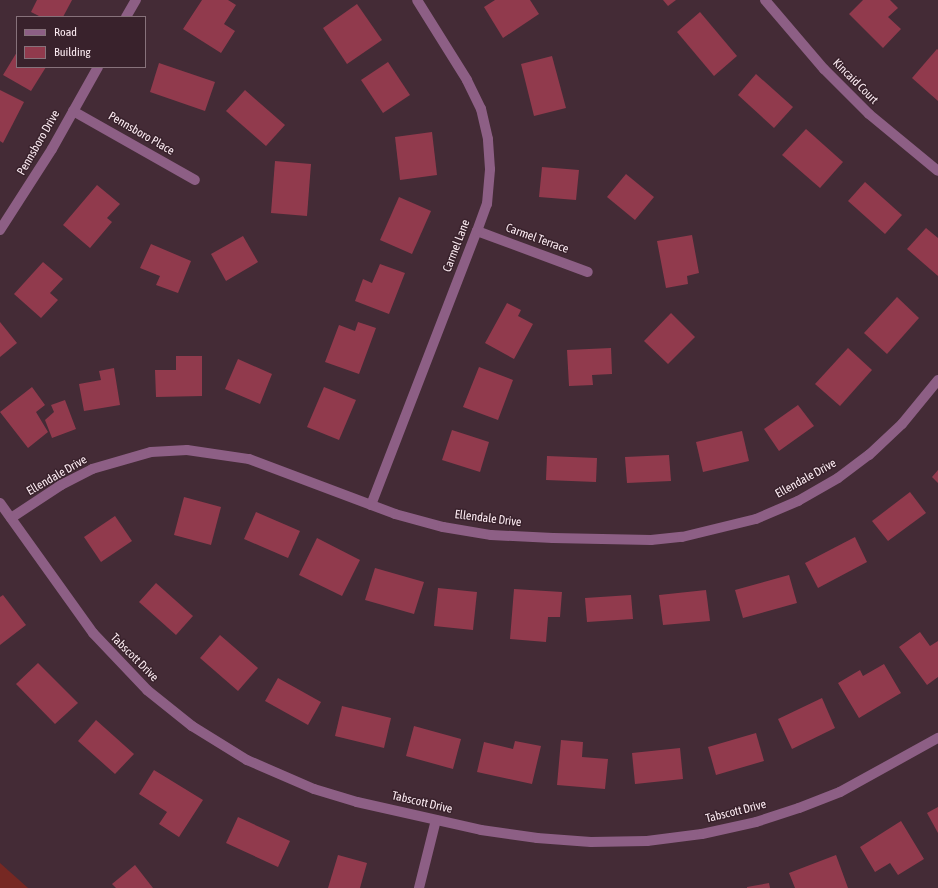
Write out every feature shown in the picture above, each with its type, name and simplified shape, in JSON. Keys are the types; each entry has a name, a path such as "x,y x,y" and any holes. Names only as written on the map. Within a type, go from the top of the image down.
{"street":[{"path":"127,16 136,0"},
{"name":"Carmel Lane","path":"371,505 478,231 487,204 490,169 488,139 481,109 467,80 417,0"},
{"path":"768,3 779,0"},
{"name":"Kincaid Court","path":"768,3 824,69 852,97 938,171"},
{"name":"Pennsboro Drive","path":"0,230 73,111 97,68"},
{"name":"Pennsboro Place","path":"73,111 195,180"},
{"name":"Carmel Terrace","path":"478,231 588,272"},
{"name":"Ellendale Drive","path":"11,518 61,485 92,469 151,452 187,450 249,459 371,505 443,527 491,535 651,540 712,532 756,519 798,501 838,478 869,455 902,424 938,380"},
{"name":"Tabscott Drive","path":"0,503 92,634 147,690 192,726 247,760 314,789 436,820 530,837 591,842 647,841 702,834 756,822 840,792 938,738"},
{"path":"419,888 436,820"}],"shaded area":[{"path":"0,863 28,888 0,888"}],"building":[{"path":"37,0 72,0 64,16 39,16 31,12"},
{"path":"202,0 228,0 236,5 224,24 235,31 221,53 183,29"},
{"path":"495,0 530,0 539,14 503,38 484,7"},
{"path":"663,0 676,0 668,6"},
{"path":"863,0 890,0 898,8 888,17 901,29 883,48 849,14"},
{"path":"357,4 382,40 347,64 323,28"},
{"path":"700,12 737,56 714,76 677,32"},
{"path":"937,49 938,50 938,101 912,78"},
{"path":"16,54 16,68 45,68 31,91 3,75"},
{"path":"552,56 566,108 534,116 521,64"},
{"path":"388,62 410,95 383,113 361,80"},
{"path":"159,63 215,82 205,111 150,92"},
{"path":"756,74 793,107 774,128 738,95"},
{"path":"0,90 24,102 3,143 0,141"},
{"path":"245,90 285,125 266,146 226,111"},
{"path":"806,129 843,162 820,188 782,155"},
{"path":"432,132 437,175 400,180 395,137"},
{"path":"275,161 311,164 307,216 271,213"},
{"path":"542,167 579,170 576,200 539,197"},
{"path":"626,174 654,197 635,220 607,197"},
{"path":"865,182 902,215 885,234 848,201"},
{"path":"97,185 120,204 107,218 112,222 90,248 63,225"},
{"path":"399,197 431,211 412,254 380,240"},
{"path":"926,228 938,238 938,276 907,249"},
{"path":"692,235 699,273 687,276 688,284 666,288 657,241"},
{"path":"243,236 258,262 226,281 211,254"},
{"path":"151,244 191,261 178,293 156,285 160,276 140,268"},
{"path":"43,262 63,279 50,293 58,300 41,318 14,294"},
{"path":"380,264 405,273 389,314 355,301 363,279 372,283"},
{"path":"897,297 919,318 887,354 864,333"},
{"path":"507,303 521,310 518,316 533,324 514,359 485,343"},
{"path":"671,313 695,337 668,364 644,341"},
{"path":"0,322 17,343 0,357"},
{"path":"358,322 376,328 359,374 325,362 339,325 355,331"},
{"path":"611,348 612,374 592,375 593,385 569,386 567,350"},
{"path":"848,348 872,370 840,406 815,384"},
{"path":"176,356 202,356 202,396 156,397 155,370 176,370"},
{"path":"238,359 272,374 260,404 225,389"},
{"path":"479,367 513,380 498,420 463,407"},
{"path":"114,368 120,405 84,411 79,384 101,380 99,371"},
{"path":"32,387 45,405 36,412 48,432 28,448 0,412"},
{"path":"324,387 356,400 339,440 307,427"},
{"path":"65,400 76,429 52,438 45,420 54,412 51,405"},
{"path":"798,405 814,426 779,451 764,429"},
{"path":"452,430 489,442 480,472 442,460"},
{"path":"742,431 749,461 703,472 696,442"},
{"path":"669,455 671,481 627,483 625,457"},
{"path":"547,456 597,458 596,482 546,480"},
{"path":"938,470 938,483 932,477"},
{"path":"910,492 926,513 888,541 872,521"},
{"path":"184,497 221,507 211,545 174,535"},
{"path":"256,512 300,531 288,558 244,539"},
{"path":"115,516 132,541 101,562 84,537"},
{"path":"855,537 867,562 818,588 805,563"},
{"path":"317,538 360,560 342,596 299,575"},
{"path":"375,568 424,582 414,614 365,600"},
{"path":"789,575 797,603 743,618 735,590"},
{"path":"156,583 193,616 176,635 139,602"},
{"path":"438,588 477,592 473,630 434,626"},
{"path":"514,589 562,592 560,617 548,617 546,642 510,639"},
{"path":"706,590 710,621 663,625 659,595"},
{"path":"3,595 26,625 0,645 0,597"},
{"path":"631,595 633,619 587,622 585,598"},
{"path":"920,632 930,646 938,641 938,677 927,685 899,647"},
{"path":"220,635 258,668 238,691 200,658"},
{"path":"38,663 78,703 55,724 16,684"},
{"path":"884,664 901,693 859,718 838,683 860,670 863,676"},
{"path":"278,678 321,702 308,725 265,701"},
{"path":"822,698 835,728 792,749 778,719"},
{"path":"342,706 391,718 384,748 335,736"},
{"path":"96,720 134,754 115,774 78,741"},
{"path":"414,726 461,739 453,769 406,756"},
{"path":"756,733 764,761 716,775 708,747"},
{"path":"561,740 583,742 582,757 608,759 605,789 557,785"},
{"path":"515,741 541,746 532,784 477,772 484,742 513,749"},
{"path":"680,748 683,779 635,784 632,753"},
{"path":"154,770 203,800 179,837 159,824 167,812 139,794"},
{"path":"938,807 938,833 927,813"},
{"path":"238,817 290,841 278,867 226,843"},
{"path":"901,821 924,859 898,875 890,863 875,872 860,847"},
{"path":"338,855 367,863 360,888 328,888"},
{"path":"836,855 848,888 795,888 789,873"},
{"path":"135,865 153,888 116,888 112,884"},
{"path":"769,883 770,888 747,888 747,887"}]}
